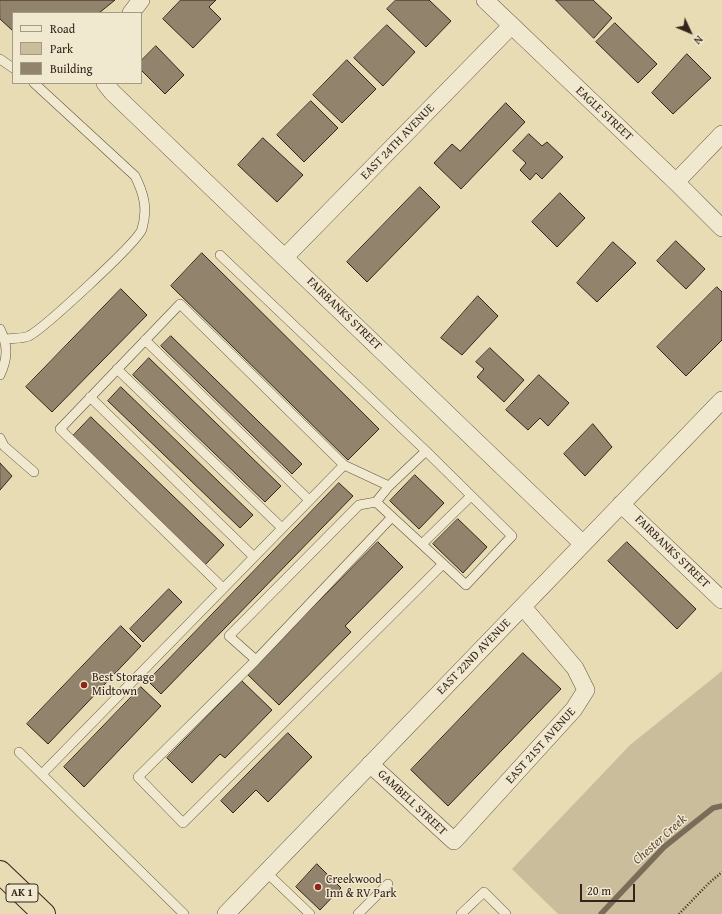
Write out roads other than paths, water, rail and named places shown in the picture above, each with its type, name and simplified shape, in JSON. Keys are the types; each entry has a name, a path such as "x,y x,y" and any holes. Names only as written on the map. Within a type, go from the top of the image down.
{"highway":[{"name":"AK 1","path":"0,872 44,914"}],"street":[{"path":"132,12 141,0"},
{"name":"EAGLE STREET","path":"484,0 676,182 722,228"},
{"name":"EAST 24TH AVENUE","path":"285,257 511,26"},
{"name":"FAIRBANKS STREET","path":"106,84 112,92 583,544"},
{"path":"676,182 722,134"},
{"name":"EAST 22ND AVENUE","path":"226,914 722,400"},
{"name":"FAIRBANKS STREET","path":"621,504 722,600"},
{"name":"EAST 21ST AVENUE","path":"454,841 574,709 586,690 575,668 523,607"},
{"name":"GAMBELL STREET","path":"370,764 454,841"}],"lane":[{"path":"0,59 12,67"},
{"path":"5,339 30,336 88,287 142,230 145,209 144,193 135,176 35,84"},
{"path":"220,255 426,451 512,536 466,585 376,502"},
{"path":"223,588 60,429 180,304 344,465 390,486"},
{"path":"0,329 5,339 7,351 5,363 0,375"},
{"path":"145,340 309,500"},
{"path":"117,369 282,528"},
{"path":"90,397 254,556"},
{"path":"0,438 4,446 34,472"},
{"path":"256,660 229,636 359,506 376,502 390,486 426,451"},
{"path":"42,774 344,465"},
{"path":"422,544 471,496"},
{"path":"392,516 256,660 138,777 182,823 443,564"},
{"path":"19,752 184,914"},
{"path":"266,872 310,914"},
{"path":"358,914 388,884"},
{"path":"461,914 484,892 506,914"}],"waterway":[{"name":"Chester Creek","path":"601,914 664,847 713,808 722,806"}],"place":[{"name":"Best Storage Midtown","path":"84,685"},
{"name":"Creekwood Inn & RV Park","path":"318,887"}]}
